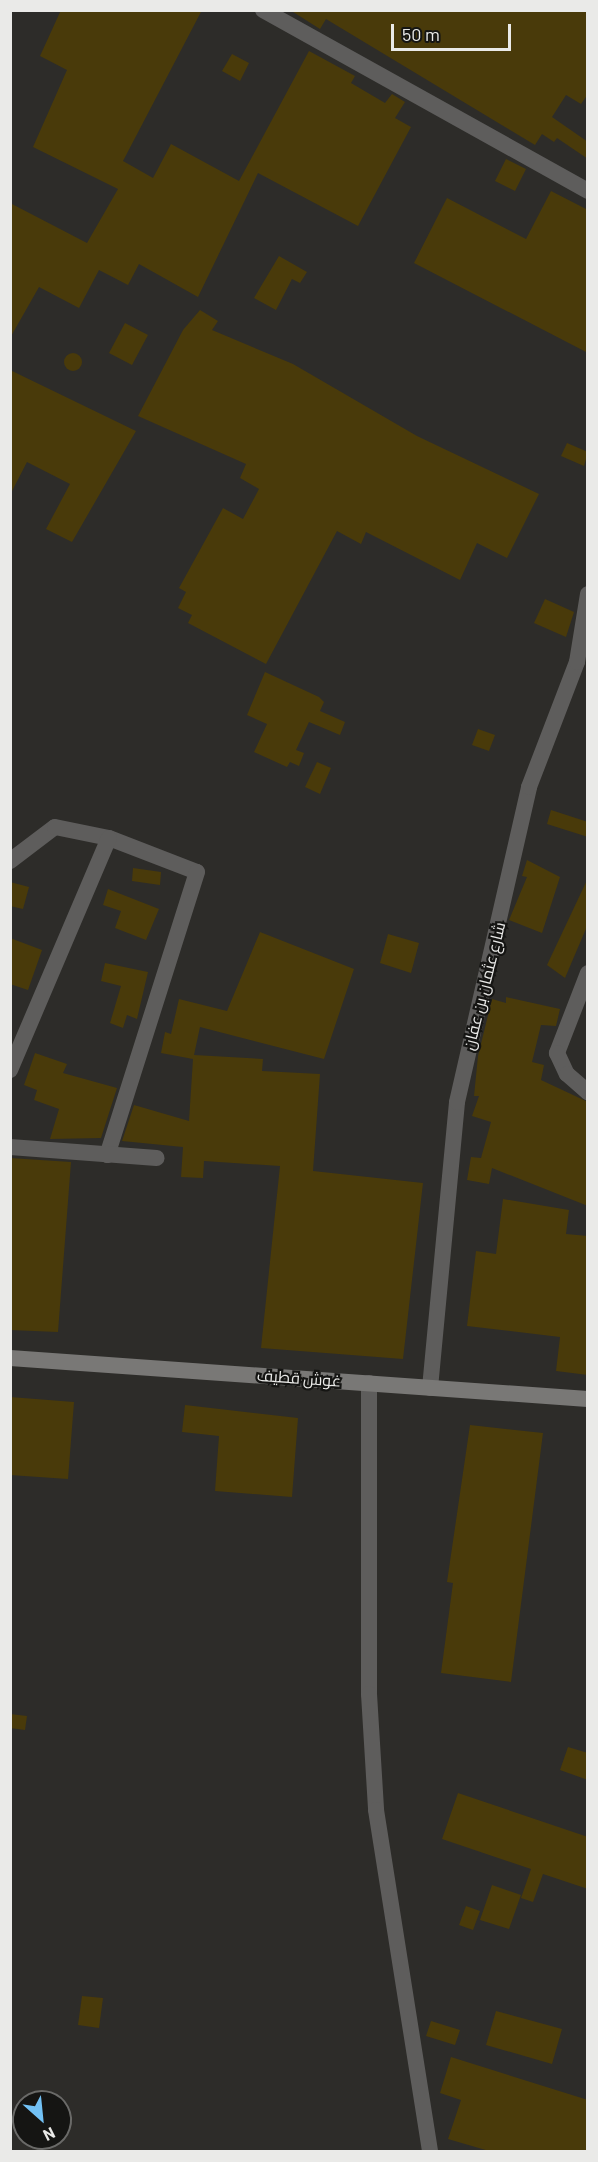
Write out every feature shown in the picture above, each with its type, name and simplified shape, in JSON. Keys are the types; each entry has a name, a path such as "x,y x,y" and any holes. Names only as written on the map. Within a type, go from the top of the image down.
{"main road":[{"name":"غوش قطيف","path":"10,1358 588,1399"}],"street":[{"path":"263,10 588,191"},
{"name":"شارع عثمان بن عفان","path":"430,1388 459,1091 529,787 577,662 588,594"},
{"path":"10,861 55,827 109,838 197,872 107,1155"},
{"path":"10,1070 109,838"},
{"path":"588,973 557,1053 567,1074 588,1092"},
{"path":"10,1147 157,1158"},
{"path":"369,1383 369,1694 376,1810 430,2151"}],"building":[{"path":"61,10 202,10 123,161 153,178 171,144 239,181 309,51 355,76 351,83 385,103 392,94 405,102 395,118 411,127 358,226 258,173 198,297 139,264 128,285 99,270 79,308 39,287 10,338 10,203 87,243 118,189 33,147 67,70 40,56"},
{"path":"290,10 588,10 588,94 581,104 566,95 552,117 588,142 588,159 557,138 554,142 542,134 535,145 326,19 320,29"},
{"path":"232,54 249,63 240,81 222,71"},
{"path":"506,159 526,169 515,191 495,181"},
{"path":"551,191 588,210 588,353 414,263 447,198 526,239"},
{"path":"279,256 307,272 300,283 292,279 276,310 254,298"},
{"path":"200,310 218,321 212,330 293,364 417,436 539,494 507,558 477,543 460,580 366,532 361,544 337,531 266,664 188,623 192,615 178,608 186,592 179,588 223,508 243,519 259,489 240,478 246,464 138,416 183,330"},
{"path":"125,323 148,335 132,365 109,353"},
{"path":"73,353 79,356 82,362 79,368 73,371 67,368 64,362 67,356"},
{"path":"10,370 136,431 72,542 46,529 70,484 27,462 10,495"},
{"path":"567,443 588,452 584,466 561,456"},
{"path":"545,599 574,612 566,637 534,623"},
{"path":"265,672 319,697 324,702 320,711 345,722 340,735 309,722 296,750 304,753 299,766 290,762 287,767 254,752 267,724 247,715"},
{"path":"478,729 495,735 489,751 472,745"},
{"path":"317,762 331,768 320,794 305,787"},
{"path":"551,810 588,822 588,837 547,824"},
{"path":"527,860 560,877 542,933 509,920 527,877 522,876"},
{"path":"133,868 161,872 160,885 132,881"},
{"path":"588,878 588,924 565,978 547,965"},
{"path":"10,882 29,887 23,909 10,906"},
{"path":"108,889 159,909 146,940 115,928 121,911 103,905"},
{"path":"260,932 354,969 324,1059 200,1027 194,1055 263,1059 262,1071 320,1074 313,1171 423,1183 403,1359 261,1348 280,1166 204,1161 203,1178 181,1177 183,1147 122,1141 134,1105 189,1121 193,1059 161,1053 165,1032 171,1034 179,999 227,1011"},
{"path":"388,934 419,943 411,973 380,963"},
{"path":"10,938 42,950 28,990 10,984"},
{"path":"105,963 148,972 137,1019 127,1015 123,1028 110,1023 121,986 101,981"},
{"path":"506,997 560,1009 556,1026 541,1025 532,1062 544,1065 541,1080 588,1102 588,1206 492,1168 489,1184 467,1180 471,1157 481,1158 491,1122 472,1116 479,1096 474,1096 478,1056 492,999 506,1003"},
{"path":"35,1053 67,1064 63,1073 117,1088 101,1138 50,1139 59,1109 34,1100 37,1090 24,1085"},
{"path":"10,1158 71,1162 58,1332 10,1330"},
{"path":"503,1199 569,1210 566,1234 588,1236 588,1375 556,1371 560,1337 467,1326 476,1251 496,1254"},
{"path":"10,1397 74,1402 68,1479 10,1475"},
{"path":"185,1405 298,1418 292,1497 215,1491 219,1436 182,1432"},
{"path":"470,1425 543,1433 511,1682 441,1673 453,1583 447,1582"},
{"path":"10,1714 27,1716 25,1730 10,1728"},
{"path":"568,1747 588,1753 588,1780 560,1770"},
{"path":"458,1793 588,1837 588,1889 543,1874 533,1902 521,1898 531,1869 442,1839"},
{"path":"492,1885 521,1895 509,1929 480,1920"},
{"path":"466,1906 480,1911 473,1930 459,1925"},
{"path":"82,1996 103,1998 99,2028 78,2025"},
{"path":"496,2011 562,2029 552,2064 486,2045"},
{"path":"431,2021 460,2030 455,2045 426,2036"},
{"path":"451,2057 588,2100 588,2151 489,2151 448,2139 461,2100 440,2093"}]}
